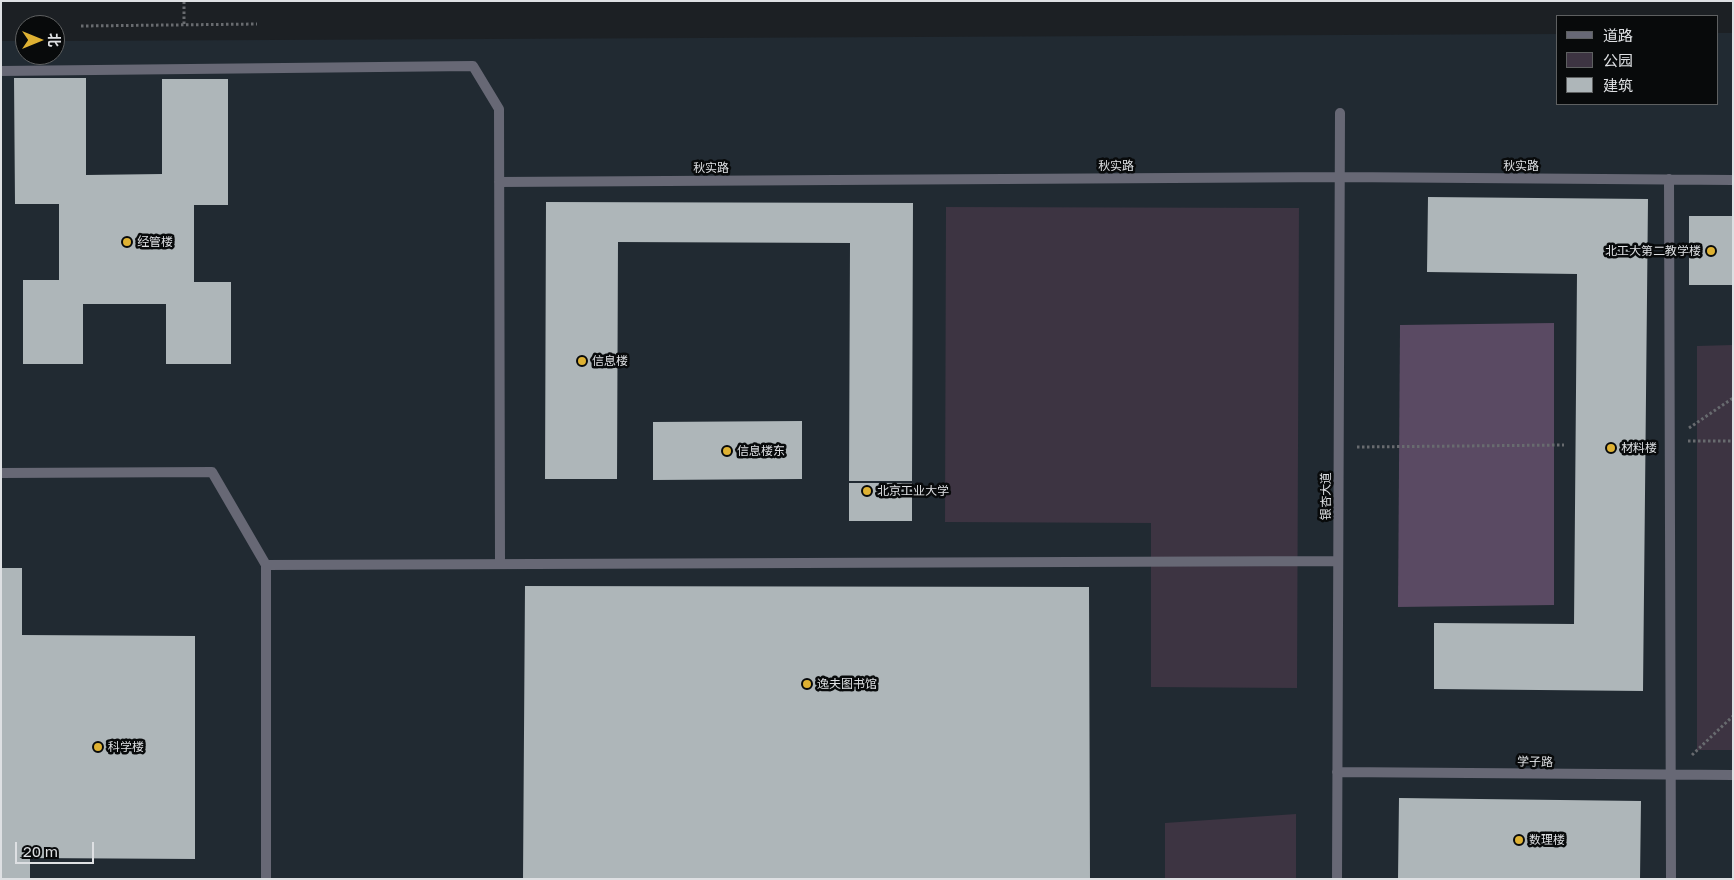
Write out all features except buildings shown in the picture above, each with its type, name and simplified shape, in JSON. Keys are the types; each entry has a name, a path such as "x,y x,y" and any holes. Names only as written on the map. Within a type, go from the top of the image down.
{"street":[{"path":"1,71 473,66 499,109 500,564"},
{"name":"银杏大道","path":"1337,879 1340,113"},
{"name":"秋实路","path":"499,182 1340,177 1733,180"},
{"path":"1669,179 1671,879"},
{"path":"1,472 212,472 266,565 266,879"},
{"path":"266,565 1338,561"},
{"name":"学子路","path":"1338,772 1733,776"}],"path":[{"path":"184,1 184,24"},
{"path":"81,26 257,24"},
{"path":"1670,441 1733,398"},
{"path":"1670,441 1733,441"},
{"path":"1339,447 1564,445"},
{"path":"1671,776 1733,716"}],"shaded area":[{"name":"北京工业大学","path":"1719,33 1733,33 1733,879 1,879 1,41 15,41 15,65 65,65 65,41 1556,34 1556,105 1719,105"},
{"path":"1554,323 1554,605 1398,607 1400,325"}],"green space":[{"path":"946,207 1299,208 1297,688 1151,687 1151,523 945,522"},
{"path":"1733,345 1733,750 1697,750 1697,346"},
{"path":"1296,814 1296,879 1165,879 1165,823"}],"place":[{"name":"经管楼","path":"127,242"},
{"name":"北工大第二教学楼","path":"1711,251"},
{"name":"信息楼","path":"582,361"},
{"name":"材料楼","path":"1611,448"},
{"name":"信息楼东","path":"727,451"},
{"name":"北京工业大学","path":"867,491"},
{"name":"逸夫图书馆","path":"807,684"},
{"name":"科学楼","path":"98,747"},
{"name":"数理楼","path":"1519,840"}]}
